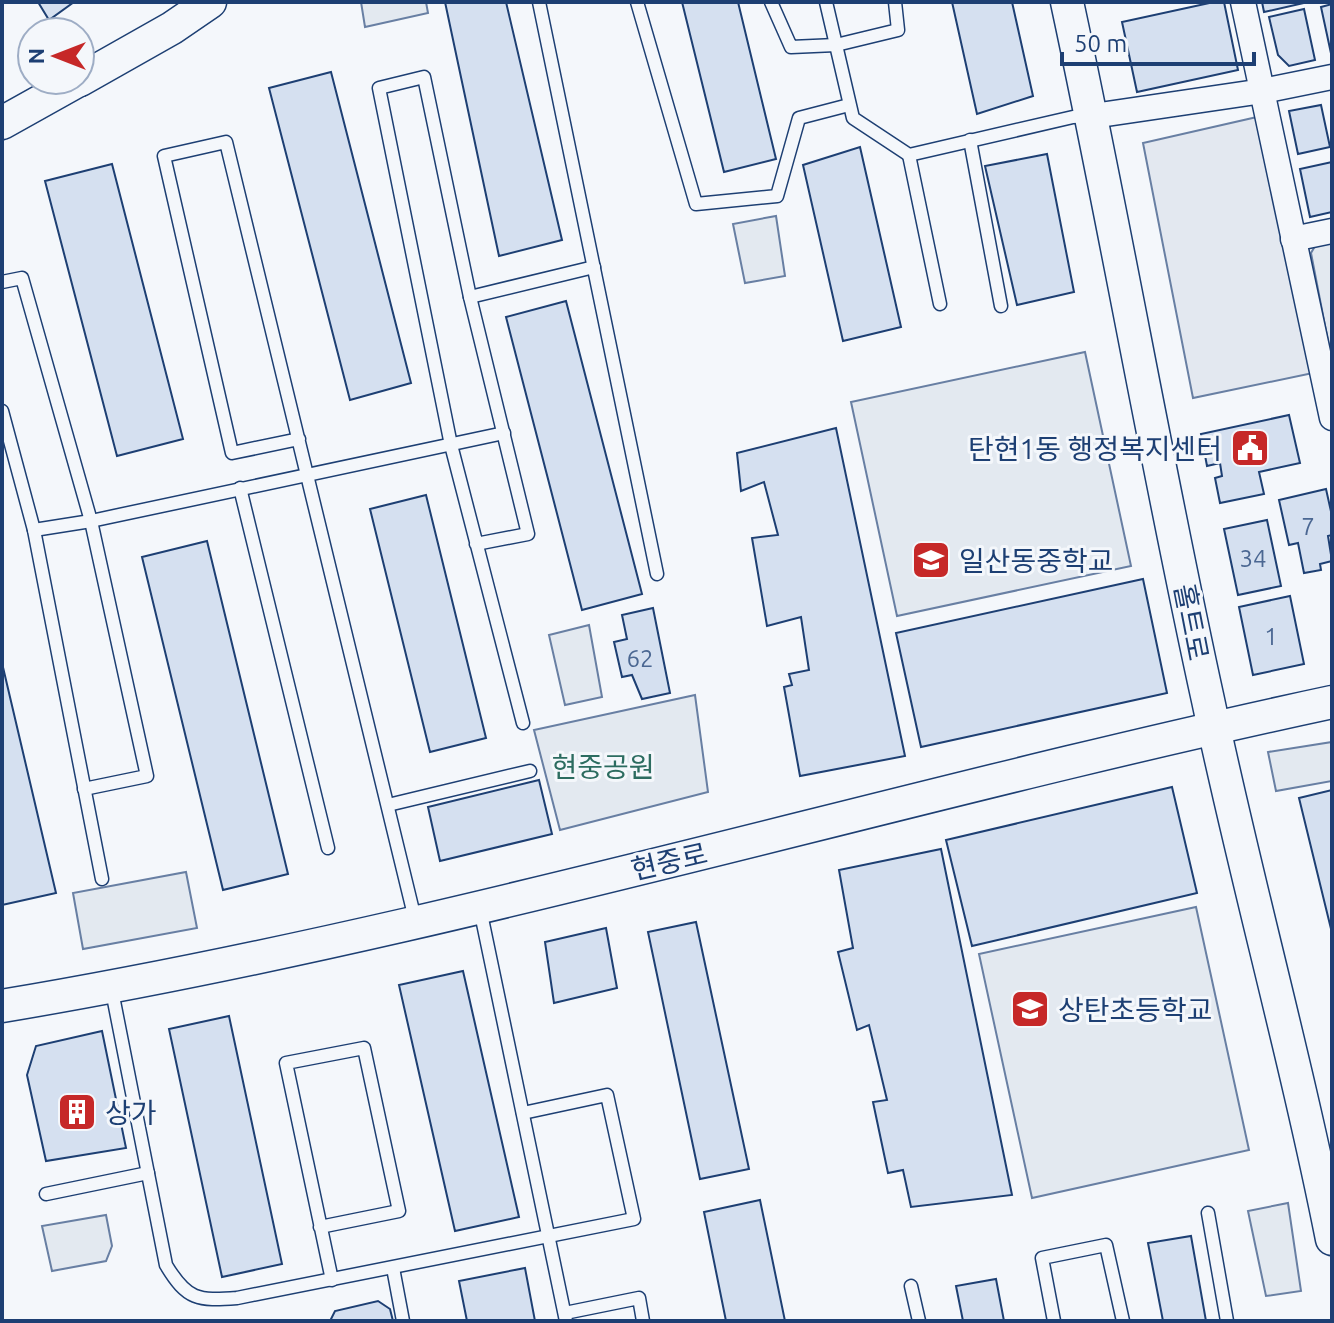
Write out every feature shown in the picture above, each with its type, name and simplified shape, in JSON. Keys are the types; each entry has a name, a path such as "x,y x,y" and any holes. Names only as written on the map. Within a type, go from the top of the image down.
{"street":[{"path":"96,71 172,28 210,2"},
{"name":"홀트로","path":"1067,2 1093,116 1214,727 1309,1128 1332,1239"},
{"path":"1243,2 1293,239 1328,383 1332,418"},
{"path":"1093,116 1263,91 1332,77"},
{"path":"2,123 51,96"},
{"path":"1293,239 1332,231"},
{"name":"현중로","path":"2,1006 416,922 1214,727 1332,702"}],"lane":[{"path":"539,2 657,574"},
{"path":"637,2 696,204 777,196 799,118 849,105"},
{"path":"771,2 791,47 836,45 898,30 895,2"},
{"path":"826,2 853,118 909,155 940,304"},
{"path":"476,544 528,534 470,297 424,77 379,88 451,445 476,544 523,723"},
{"path":"909,155 1073,117 1093,116"},
{"path":"970,140 1001,306"},
{"path":"299,439 232,453 164,156 226,142 308,475 416,922"},
{"path":"470,297 594,267"},
{"path":"2,282 22,278 91,521 147,776 84,789"},
{"path":"2,411 34,530 102,879"},
{"path":"34,530 91,521 504,433"},
{"path":"240,488 328,848"},
{"path":"388,805 530,771"},
{"path":"480,906 566,1317 639,1298 643,1321"},
{"path":"111,986 166,1265 188,1295 211,1300 237,1298 634,1219 607,1095 523,1113"},
{"path":"320,1227 399,1211 364,1048 286,1063 320,1227 332,1280"},
{"path":"46,1194 148,1173"},
{"path":"1208,1213 1227,1321"},
{"path":"1054,1321 1042,1258 1106,1245 1123,1321"},
{"path":"393,1268 403,1321"},
{"path":"911,1286 919,1321"}],"green space":[{"path":"361,2 426,2 428,13 365,27"},
{"path":"776,216 785,276 745,283 733,224"},
{"path":"1332,238 1332,362 1311,253 1318,241"},
{"path":"1085,352 1131,566 897,616 851,402"},
{"path":"589,625 602,697 565,705 549,635"},
{"name":"현중공원","path":"695,695 708,792 560,830 534,730"},
{"path":"1332,742 1332,781 1276,791 1268,752"},
{"path":"186,872 197,928 83,949 73,893"},
{"path":"1196,907 1249,1150 1032,1198 979,954"},
{"path":"1288,1203 1301,1291 1266,1296 1248,1211"},
{"path":"106,1215 112,1246 106,1261 52,1271 42,1226"}],"shaded area":[{"path":"1257,117 1313,373 1193,398 1143,143"}],"building":[{"path":"38,2 74,2 55,16 47,16"},
{"path":"445,2 506,2 562,240 499,256"},
{"path":"682,2 738,2 776,159 724,172"},
{"path":"952,2 1012,2 1033,96 977,114"},
{"path":"1224,2 1238,70 1137,92 1122,22"},
{"path":"1262,2 1304,2 1304,3 1264,12"},
{"path":"1332,4 1332,58 1321,7"},
{"path":"1304,9 1315,60 1289,66 1278,55 1269,17"},
{"path":"331,72 411,383 350,400 269,88"},
{"path":"1321,105 1330,147 1298,154 1289,111"},
{"path":"860,147 901,327 843,341 803,165"},
{"path":"1047,154 1074,292 1017,305 985,166"},
{"path":"1332,162 1332,212 1310,217 1300,169"},
{"path":"112,164 183,439 117,456 45,181"},
{"path":"566,301 642,594 582,610 506,317"},
{"name":"탄현1동 행정복지센터","path":"1289,415 1300,463 1259,472 1264,494 1220,503 1215,478 1222,476 1220,463 1207,466 1201,434"},
{"path":"836,428 905,756 800,776 784,687 792,685 789,674 809,670 801,617 767,626 752,538 778,535 764,482 741,491 737,453"},
{"path":"1326,489 1332,516 1332,535 1328,536 1332,561 1320,564 1321,570 1304,573 1298,543 1289,545 1279,500"},
{"path":"426,495 486,738 430,752 370,509"},
{"path":"1267,520 1281,586 1238,595 1224,529"},
{"path":"207,541 288,874 223,890 142,557"},
{"path":"1143,579 1167,693 921,747 896,633"},
{"path":"1290,596 1304,664 1253,675 1239,607"},
{"path":"653,608 670,693 642,699 632,675 622,677 614,642 627,639 622,615"},
{"path":"2,663 56,893 2,905"},
{"path":"539,780 552,834 440,861 428,807"},
{"path":"1172,787 1197,893 972,946 946,840"},
{"path":"1332,790 1332,933 1299,798"},
{"path":"941,849 1012,1195 911,1207 903,1170 888,1173 873,1102 887,1100 869,1025 857,1030 838,952 853,948 839,870"},
{"path":"696,922 749,1169 700,1179 648,932"},
{"path":"606,928 617,988 554,1003 545,942"},
{"path":"463,971 519,1217 455,1231 399,985"},
{"path":"229,1016 282,1264 222,1277 169,1029"},
{"name":"상가","path":"102,1031 126,1148 46,1161 27,1075 36,1046"},
{"path":"760,1200 785,1321 726,1321 704,1212"},
{"path":"1191,1236 1206,1321 1163,1321 1148,1243"},
{"path":"525,1268 535,1321 467,1321 459,1281"},
{"path":"996,1279 1004,1321 963,1321 956,1286"},
{"path":"378,1301 390,1309 393,1321 330,1321 335,1311"}],"place":[{"name":"탄현1동 행정복지센터","path":"1250,448"},
{"name":"일산동중학교","path":"931,560"},
{"name":"상탄초등학교","path":"1030,1009"},
{"name":"상가","path":"77,1112"}]}
